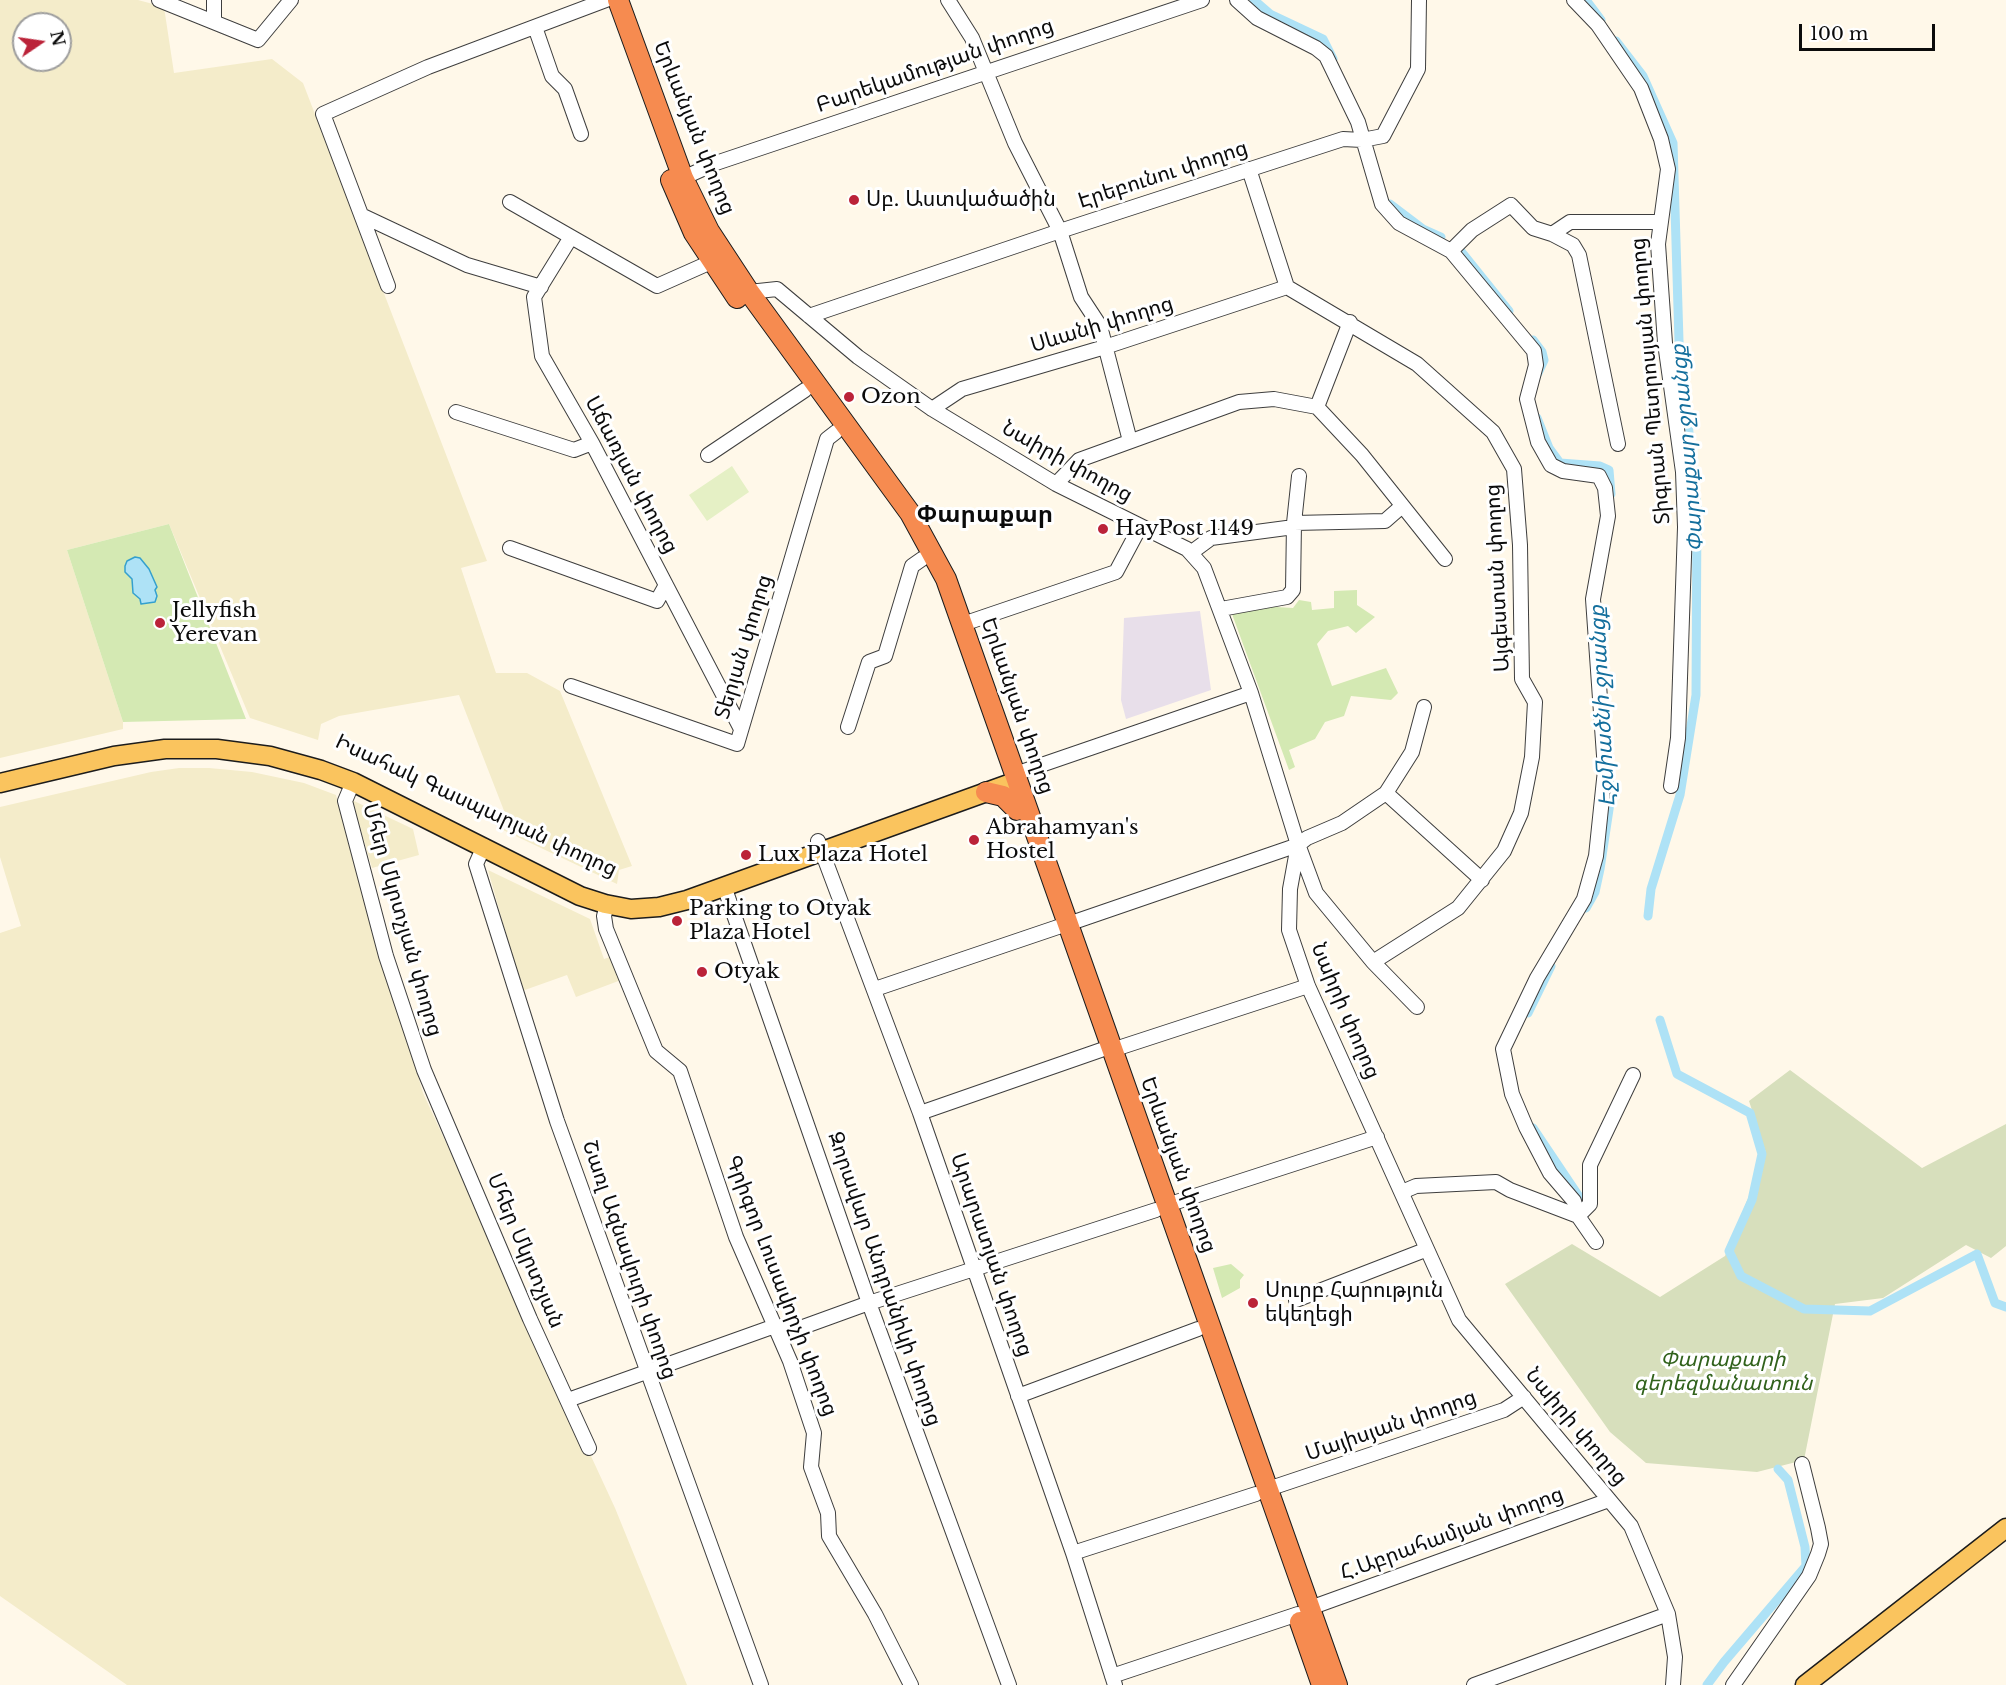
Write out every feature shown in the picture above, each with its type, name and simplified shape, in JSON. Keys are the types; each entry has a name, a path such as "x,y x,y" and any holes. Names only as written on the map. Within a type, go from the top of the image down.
{"highway":[{"name":"Երևանյան փողոց","path":"606,0 676,193 711,262 890,504 942,599 1014,777 1017,810 1063,926"},
{"name":"Երևանյան փողոց","path":"618,0 683,178 709,231 749,292 910,513 946,579 1106,1050 1304,1611 1337,1685"},
{"path":"986,792 1003,796 1017,810"},
{"name":"Երևանյան փողոց","path":"1162,1207 1198,1329 1262,1492"},
{"name":"Երևանյան փողոց","path":"1304,1611 1322,1685"}],"main road":[{"name":"Իսահակ Գասպարյան փողոց","path":"0,772 150,740 215,738 262,744 299,753 355,772 585,886 609,894 634,898 670,894 986,792 1014,777"},
{"name":"Իսահակ Գասպարյան փողոց","path":"0,783 114,756 183,748 235,750 270,756 304,764 353,782 580,896 607,905 631,909 659,907 724,886 820,846 1014,777"},
{"path":"1805,1685 2006,1528"}],"street":[{"path":"159,0 258,40 291,0"},
{"path":"214,0 214,21"},
{"path":"388,286 323,114 428,67 606,0"},
{"path":"948,0 972,38 1016,143 1060,231 1081,297 1100,326 1130,441"},
{"name":"Բարեկամության փողոց","path":"683,178 716,163 1202,0"},
{"path":"1237,0 1257,18 1316,48 1326,56 1358,122 1382,204 1399,223 1451,251 1534,351 1536,365 1527,399 1538,442 1551,465 1563,471 1599,476 1605,488 1608,516 1593,599 1605,770 1596,856 1584,899 1537,978 1503,1049 1512,1094 1526,1127 1550,1173 1574,1201 1578,1216 1596,1242"},
{"path":"1362,140 1383,136 1418,69 1419,0"},
{"name":"Տիգրան Պետրոսյան փողոց","path":"1574,0 1598,25 1641,88 1651,112 1668,169 1659,222 1665,343 1683,472 1685,527 1678,738 1671,786"},
{"path":"535,27 552,76 565,89 581,134"},
{"name":"Էրեբունու փողոց","path":"809,316 1343,139 1362,140"},
{"path":"1249,169 1287,287"},
{"path":"510,202 657,286 711,262"},
{"path":"1451,251 1472,230 1511,206 1533,228 1552,234 1573,245 1579,255 1617,444"},
{"path":"363,216 467,265 541,287"},
{"path":"1552,234 1570,222 1659,222"},
{"name":"Աճառյան փողոց","path":"571,237 534,297 542,356 592,443 741,729"},
{"name":"Այգեստան փողոց","path":"1287,287 1350,322 1426,371 1493,432 1514,469 1520,545 1522,678 1535,702 1532,757 1521,813 1504,851 1458,908 1373,962"},
{"name":"Սևանի փողոց","path":"932,409 962,389 1105,347 1287,287"},
{"name":"Նաիրի փողոց","path":"749,292 775,288 858,357 932,409 1056,484 1192,552 1204,568 1251,693 1298,845 1290,889 1289,930 1308,986 1402,1192 1425,1250 1459,1320 1631,1526 1668,1614 1675,1657 1673,1685"},
{"path":"1317,407 1350,322"},
{"path":"708,454 805,390"},
{"path":"1056,484 1079,460 1239,402 1274,399 1317,407 1362,456 1444,559"},
{"path":"456,411 574,450 592,443"},
{"name":"Տերյան փողոց","path":"571,686 737,744 827,439 836,432"},
{"path":"1221,609 1287,597 1293,590 1294,525 1299,476"},
{"path":"1192,552 1211,538 1294,525 1385,521 1401,507"},
{"path":"963,624 1116,572 1140,527"},
{"path":"510,548 657,601 666,585"},
{"path":"849,727 869,662 885,656 912,567 922,559"},
{"name":"Իսահակ Գասպարյան փողոց","path":"1014,777 1251,693"},
{"path":"875,989 1298,845 1307,838 1342,823 1386,793 1412,752 1424,707"},
{"name":"Մհեր Մկրտչյան փողոց","path":"353,782 345,801 386,956 424,1070"},
{"path":"1386,793 1482,880"},
{"path":"1298,845 1316,893 1373,962 1417,1007"},
{"name":"Շառլ Ազնավուրի փողոց","path":"484,846 476,864 557,1121 645,1371 761,1685"},
{"name":"Արարատյան փողոց","path":"820,846 920,1113 1073,1552 1113,1680"},
{"name":"Զորավար Անդրանիկի փողոց","path":"724,886 869,1303 1009,1685"},
{"name":"Գրիգոր Լուսավորչի փողոց","path":"607,905 604,916 610,939 656,1052 680,1071 736,1238 775,1326 814,1433 811,1467 828,1513 829,1536 874,1614 911,1685"},
{"path":"920,1113 1106,1050 1308,986"},
{"name":"Մհեր Մկրտչյան","path":"424,1070 530,1319 589,1448"},
{"path":"1578,1216 1590,1204 1590,1165 1633,1075"},
{"path":"568,1400 775,1326 800,1328 869,1303 1377,1137"},
{"path":"1402,1192 1416,1186 1496,1182 1510,1191 1578,1216"},
{"path":"1296,1300 1425,1250"},
{"path":"1018,1396 1198,1329"},
{"name":"Մայիսյան փողոց","path":"1073,1552 1262,1492 1504,1410 1524,1397"},
{"path":"1733,1685 1809,1575 1821,1545 1802,1464"},
{"name":"Հ.Աբրահամյան փողոց","path":"1113,1680 1609,1500"},
{"path":"1474,1685 1668,1614"}],"shaded area":[{"path":"0,0 138,0 164,7 174,73 272,59 303,83 487,561 461,568 496,673 527,673 560,691 632,866 619,870 617,884 503,830 508,821 459,695 339,716 321,724 318,740 250,718 169,524 67,550 123,722 123,729 0,758"},
{"path":"1200,611 1211,690 1126,719 1121,700 1124,618"},
{"path":"179,768 252,772 304,783 336,795 423,1093 615,1508 687,1685 127,1685 0,1596 0,933 21,926 0,857 0,807 151,772"},
{"path":"352,800 413,829 419,855 372,868"},
{"path":"488,870 590,919 604,959 613,956 621,980 576,997 567,975 522,991"}],"green space":[{"path":"732,466 749,492 707,521 689,495"},
{"path":"169,524 246,719 123,722 67,550"},
{"path":"1357,590 1357,605 1375,617 1356,633 1348,626 1328,631 1317,644 1332,686 1386,668 1398,693 1391,700 1351,696 1344,716 1325,722 1315,739 1289,750 1295,767 1289,770 1232,614 1259,606 1293,608 1299,600 1311,602 1312,610 1334,608 1334,591"},
{"name":"Փարաքարի գերեզմանատուն","path":"1790,1070 1922,1168 2006,1124 2006,1246 1991,1258 1966,1245 1883,1298 1835,1304 1804,1460 1757,1472 1646,1463 1610,1432 1505,1284 1572,1244 1660,1297 1725,1256 1766,1153 1749,1101"},
{"path":"1231,1264 1244,1275 1240,1280 1240,1288 1222,1298 1213,1268"}],"water":[{"path":"135,557 140,558 149,569 157,587 155,602 141,604 140,599 133,593 132,579 125,572 125,566 127,561"}],"waterway":[{"name":"Էջմիածնի ջրանցք","path":"1254,0 1270,14 1323,39 1333,59"},
{"name":"Փարաքար ջրանցք","path":"1586,0 1601,20"},
{"name":"Փարաքար ջրանցք","path":"1616,41 1643,76 1673,143 1679,341 1697,506 1696,695 1680,795 1651,889 1648,916"},
{"name":"Էջմիածնի ջրանցք","path":"1390,204 1423,229 1441,237"},
{"name":"Էջմիածնի ջրանցք","path":"1460,250 1509,311"},
{"name":"Էջմիածնի ջրանցք","path":"1533,340 1542,352 1544,360 1538,373"},
{"name":"Էջմիածնի ջրանցք","path":"1537,418 1549,448 1560,463 1600,466 1609,470 1611,494"},
{"name":"Էջմիածնի ջրանցք","path":"1586,908 1595,892 1600,869 1611,796 1609,776"},
{"name":"Էջմիածնի ջրանցք","path":"1528,1013 1551,966"},
{"name":"Փարաքար ջրանցք","path":"1660,1020 1677,1074 1750,1113 1762,1154 1752,1200 1729,1251 1741,1276 1804,1309 1870,1311 1977,1254 1995,1303 2006,1307"},
{"name":"Էջմիածնի ջրանցք","path":"1533,1128 1582,1201"},
{"name":"Էջմիածնի ջրանցք","path":"1707,1685 1806,1566 1805,1547 1788,1480 1778,1469"}],"place":[{"name":"Սբ. Աստվածածին","path":"854,200"},
{"name":"Ozon","path":"849,397"},
{"name":"HayPost 1149","path":"1103,529"},
{"name":"Jellyfish Yerevan","path":"160,623"},
{"name":"Abrahamyan's Hostel","path":"974,840"},
{"name":"Lux Plaza Hotel","path":"746,855"},
{"name":"Parking to Otyak Plaza Hotel","path":"677,921"},
{"name":"Otyak","path":"702,972"},
{"name":"Սուրբ Հարություն եկեղեցի","path":"1253,1303"}],"district":[{"name":"Փարաքար","path":"985,515"}]}
